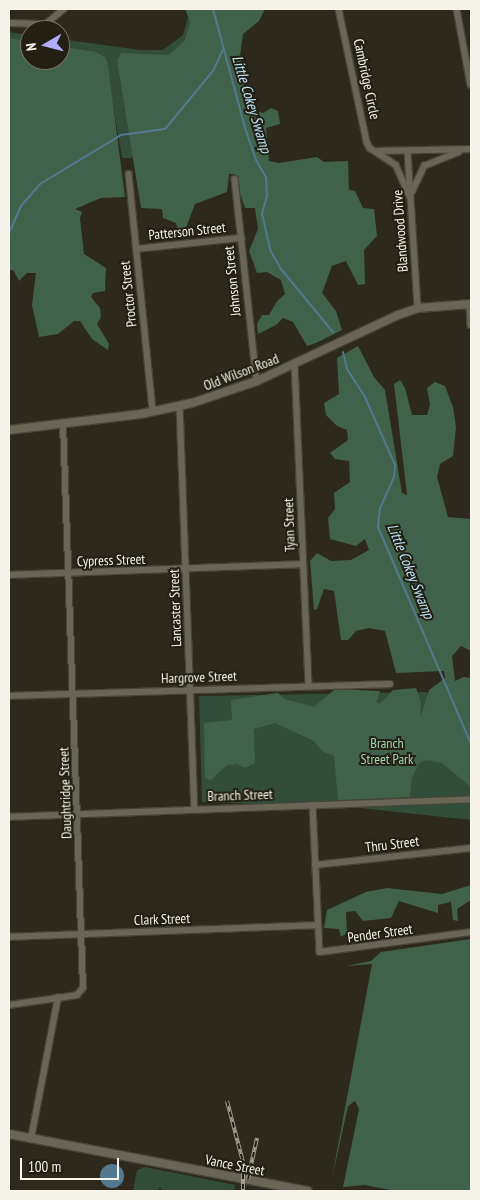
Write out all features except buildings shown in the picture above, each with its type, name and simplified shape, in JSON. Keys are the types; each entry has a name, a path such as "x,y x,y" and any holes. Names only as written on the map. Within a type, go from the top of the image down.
{"street":[{"path":"9,23 46,24 64,9"},
{"name":"Cambridge Circle","path":"339,9 367,142 376,150"},
{"path":"457,9 471,85"},
{"path":"376,150 408,152 470,149"},
{"path":"410,196 424,166 470,149"},
{"path":"376,150 396,165 410,196"},
{"name":"Blandwood Drive","path":"408,152 418,308"},
{"name":"Proctor Street","path":"129,174 153,411"},
{"name":"Johnson Street","path":"234,179 257,381"},
{"name":"Patterson Street","path":"136,249 240,238"},
{"path":"470,305 471,325"},
{"name":"Old Wilson Road","path":"9,430 153,411 180,405 257,381 377,324 418,308 470,305"},
{"name":"Tyan Street","path":"295,364 309,685"},
{"name":"Lancaster Street","path":"180,405 195,809"},
{"name":"Daughtridge Street","path":"58,998 77,995 83,988 63,424"},
{"name":"Cypress Street","path":"9,575 186,570 303,564"},
{"name":"Hargrove Street","path":"9,696 309,685 390,684"},
{"name":"Branch Street","path":"9,817 471,799"},
{"path":"313,805 317,924"},
{"name":"Thru Street","path":"315,866 471,848"},
{"name":"Clark Street","path":"9,937 317,924"},
{"name":"Pender Street","path":"317,924 317,946 325,954 471,932"},
{"path":"9,1005 58,998 32,1139"},
{"name":"Vance Street","path":"9,1134 308,1191"}],"green space":[{"path":"185,9 265,9 259,21 243,34 240,56 247,96 254,110 263,113 271,108 278,111 280,124 266,128 269,161 279,163 317,157 324,162 348,161 349,190 355,191 363,208 374,209 377,236 364,250 365,284 358,285 346,261 332,266 322,293 336,311 342,330 316,343 307,346 293,322 283,318 276,325 258,334 257,324 262,315 269,315 277,301 285,294 281,280 267,272 257,273 249,251 258,229 255,208 245,208 234,174 229,174 227,192 195,204 184,233 179,234 176,223 163,218 162,209 141,208 117,61 121,53 168,55 184,41 190,22"},
{"path":"188,17 190,22 184,41 168,55 146,55 117,61 133,158 122,158 105,57 96,52 70,48 70,40 140,50 163,50 183,35"},
{"path":"9,32 20,34 20,40 9,38"},
{"path":"9,38 20,40 20,70 70,70 70,48 96,52 105,57 108,65 125,197 101,198 75,209 82,212 80,218 84,254 106,268 105,291 93,293 91,297 100,308 101,317 97,324 109,344 108,350 92,339 80,321 74,321 58,334 39,337 32,305 36,273 27,273 19,281 14,271 9,269"},
{"path":"358,346 374,377 385,390 402,493 407,495 394,384 400,380 405,388 412,415 427,415 430,405 427,388 435,382 445,386 453,407 456,427 453,456 440,464 437,477 448,517 471,519 471,651 461,646 452,656 455,681 464,677 471,678 471,787 442,763 429,760 420,762 412,777 410,797 338,800 334,756 322,751 314,741 275,723 254,729 255,763 245,768 237,764 227,765 211,780 205,779 204,723 232,720 231,700 278,693 285,699 314,707 335,689 380,691 376,702 380,704 393,690 416,688 421,702 420,718 429,690 445,678 444,671 396,673 385,631 369,628 356,631 348,640 341,640 334,591 324,589 317,609 314,610 310,561 317,553 331,561 351,560 369,550 365,539 356,546 330,539 328,518 335,509 334,493 350,482 349,461 335,459 330,453 348,440 347,430 337,426 326,415 324,403 339,394 337,358"},
{"name":"Branch Street Park","path":"427,692 452,757 471,787 471,820 305,802 282,805 202,802 199,696"},
{"path":"471,885 471,900 457,909 458,921 453,920 451,902 438,905 438,913 399,901 391,918 363,921 355,911 346,912 347,933 341,937 339,929 324,928 327,910 366,892 387,888 442,894"},
{"path":"471,939 471,1191 395,1191 365,1185 343,1187 359,1109 355,1101 348,1106 332,1178 372,964 346,966 371,961 381,952"},
{"path":"145,1167 235,1185 234,1191 162,1191 160,1187 158,1191 133,1191 137,1170"}],"water":[{"path":"112,1164 121,1167 124,1176 121,1185 112,1188 103,1185 100,1176 103,1167"}],"waterway":[{"name":"Little Cokey Swamp","path":"213,9 245,128 256,160 266,177 267,196 262,214 270,250 281,269 333,332"},
{"path":"9,233 21,206 40,184 121,135 165,129 213,71 223,50"},
{"name":"Little Cokey Swamp","path":"343,352 347,369 364,395 395,465 394,477 380,508 378,527 471,744"}],"railway":[{"path":"227,1101 243,1162 243,1191"},
{"path":"248,1179 257,1138"}]}
